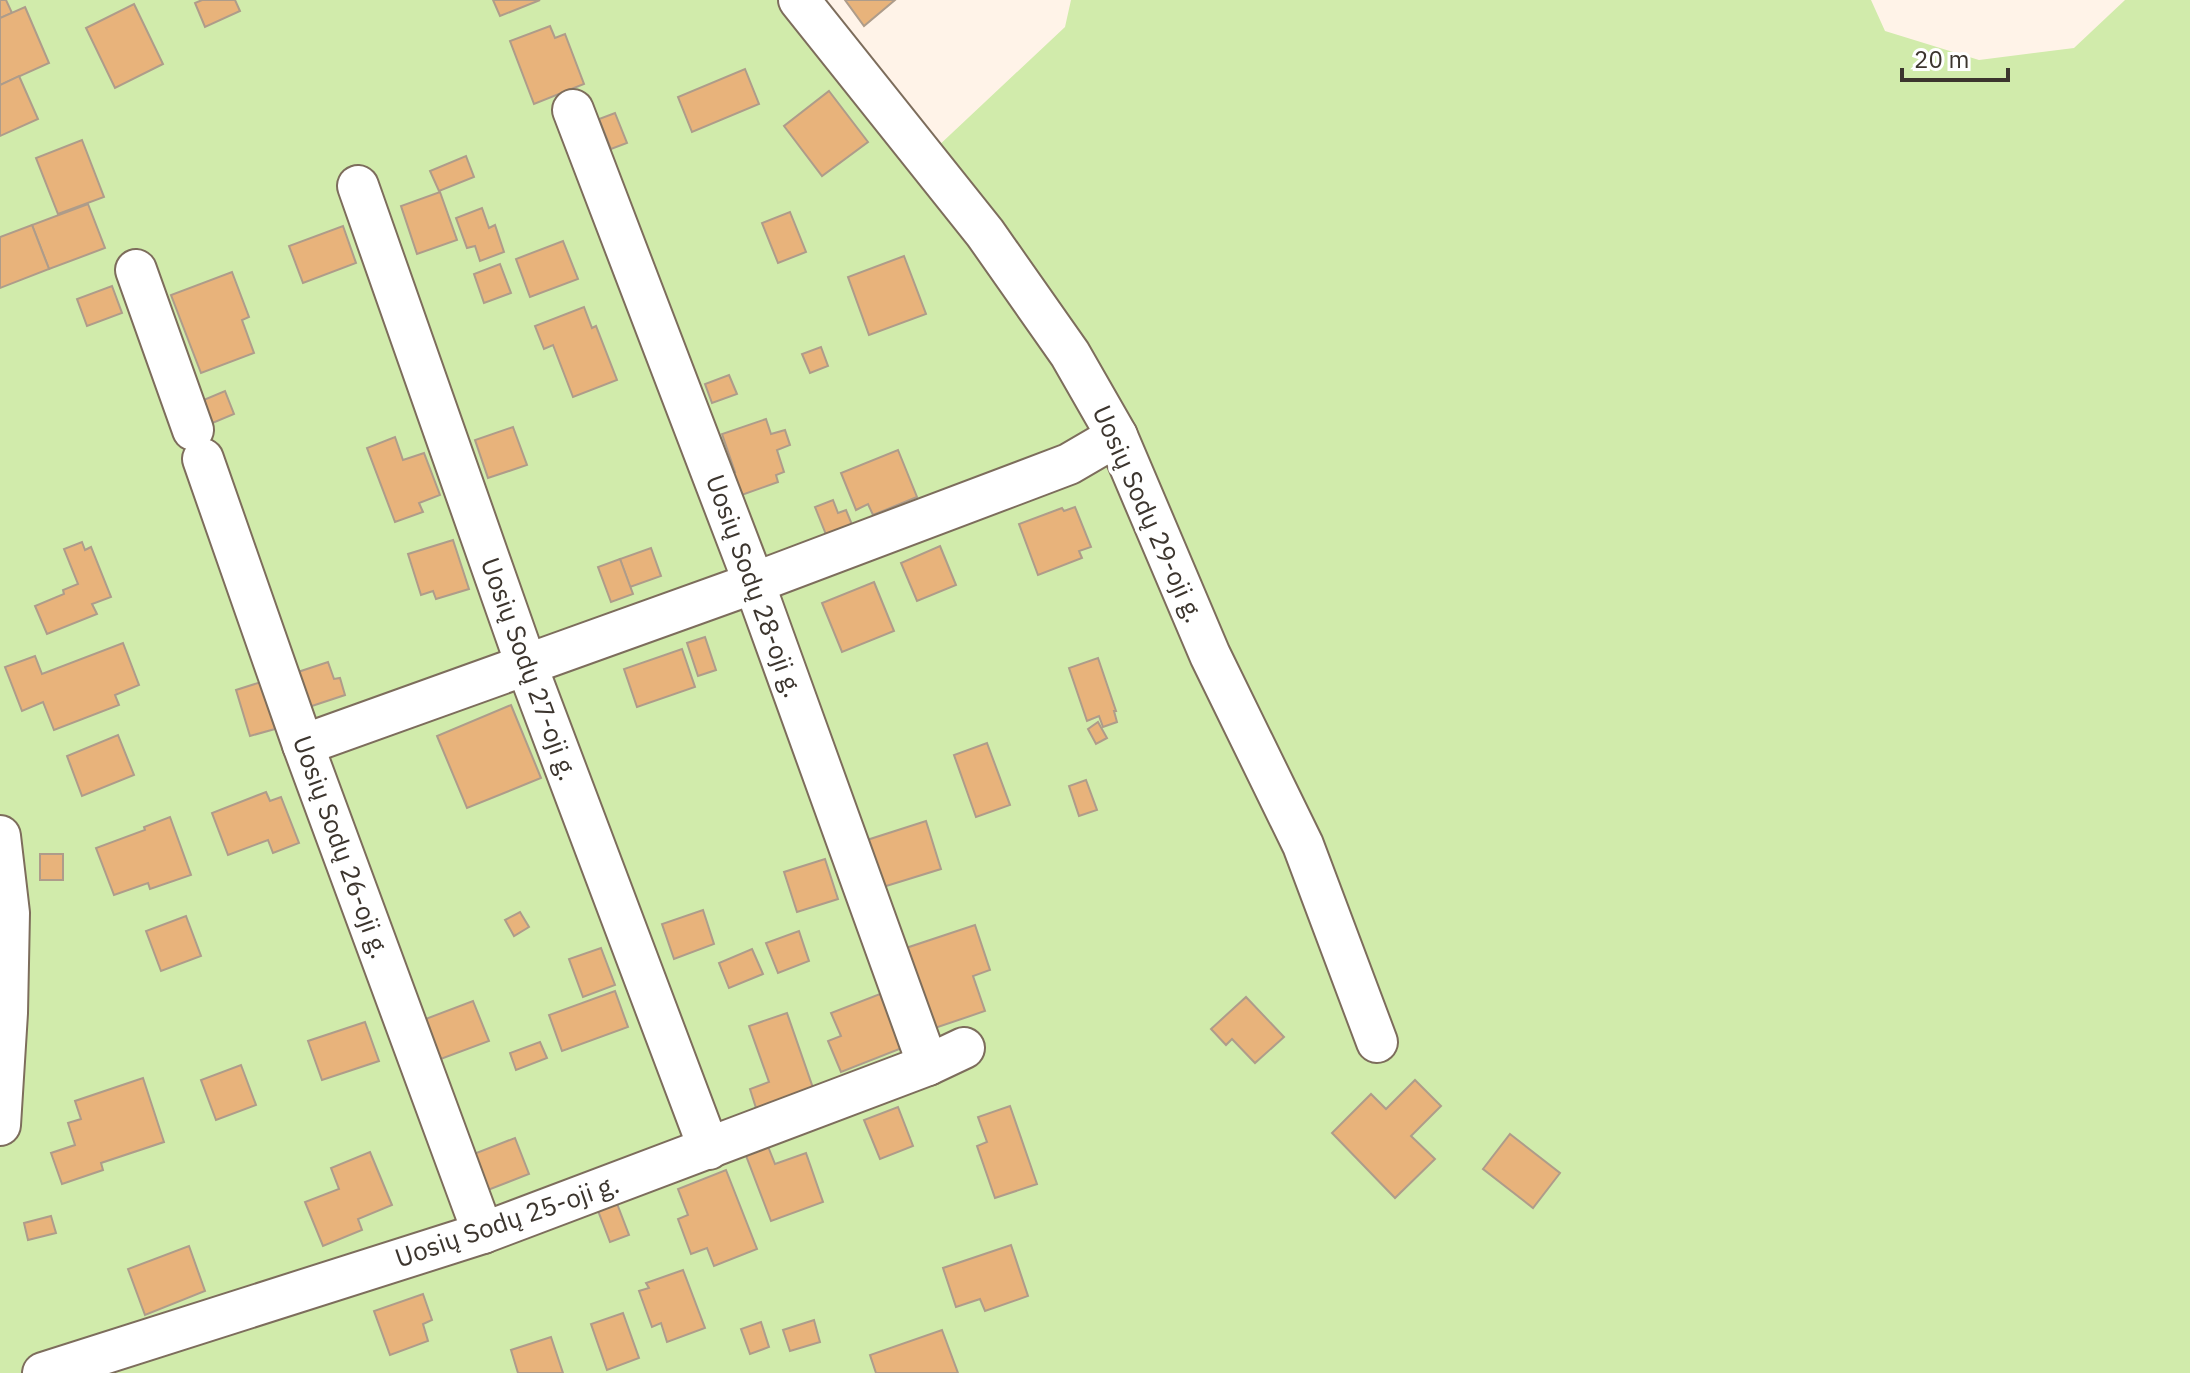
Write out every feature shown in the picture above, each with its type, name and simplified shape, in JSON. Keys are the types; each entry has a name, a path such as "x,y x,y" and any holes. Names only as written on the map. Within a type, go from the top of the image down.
{"street":[{"name":"Uosių Sodų 29-oji g.","path":"799,0 985,233 1070,354 1117,436 1139,481 1210,655 1303,845 1377,1042"},
{"name":"Uosių Sodų 28-oji g.","path":"573,110 754,583 928,1065"},
{"name":"Uosių Sodų 27-oji g.","path":"358,186 526,664 709,1149"},
{"name":"Uosių Sodų 26-oji g.","path":"136,270 303,745 483,1233"},
{"path":"303,745 754,583 1069,464 1117,436"},
{"path":"0,836 9,913 0,1125"},
{"name":"Uosių Sodų 25-oji g.","path":"43,1373 483,1233 928,1065 964,1048"}],"green space":[{"path":"0,0 812,0 935,149 1065,27 1071,0 1871,0 1885,31 1979,60 2074,48 2125,0 2190,0 2190,1373 0,1373"}],"building":[{"path":"0,0 6,0 12,13 0,18"},
{"path":"202,0 235,0 240,11 205,27 195,3"},
{"path":"493,0 540,0 500,16"},
{"path":"845,0 895,0 864,26"},
{"path":"134,4 163,64 115,88 86,28"},
{"path":"25,7 49,63 0,85 0,18"},
{"path":"550,26 555,38 565,34 584,84 534,104 510,41"},
{"path":"745,69 759,104 692,132 678,97"},
{"path":"19,76 38,119 0,136 0,85"},
{"path":"829,91 868,142 822,176 784,126"},
{"path":"615,113 627,143 611,149 599,119"},
{"path":"82,140 104,197 58,214 36,158"},
{"path":"466,156 474,177 439,191 430,171"},
{"path":"440,192 457,240 417,254 401,206"},
{"path":"88,204 105,248 49,269 32,225"},
{"path":"482,208 489,228 495,225 504,252 480,261 475,246 467,248 456,218"},
{"path":"790,212 806,252 778,263 762,223"},
{"path":"32,225 49,269 0,288 0,237"},
{"path":"343,226 356,263 303,283 289,246"},
{"path":"563,241 578,279 530,297 516,259"},
{"path":"904,256 926,314 869,335 848,277"},
{"path":"500,264 511,293 484,303 474,274"},
{"path":"232,272 249,317 242,320 254,353 201,373 171,295"},
{"path":"112,286 122,313 87,326 77,299"},
{"path":"584,307 592,328 596,326 617,380 573,397 553,345 544,349 535,326"},
{"path":"821,347 828,366 810,373 802,354"},
{"path":"729,375 737,394 712,403 705,384"},
{"path":"225,391 234,414 203,427 194,404"},
{"path":"766,419 771,434 785,430 790,445 777,450 784,472 776,475 778,482 736,497 728,474 735,472 722,434"},
{"path":"513,427 527,465 488,478 475,440"},
{"path":"395,437 403,460 424,453 440,495 419,503 423,512 395,522 367,448"},
{"path":"898,450 917,497 873,515 868,504 856,510 841,473"},
{"path":"833,500 838,513 846,510 855,532 829,542 815,507"},
{"path":"1075,507 1091,547 1079,551 1082,558 1038,575 1019,524 1062,508 1064,511"},
{"path":"453,540 469,589 436,599 433,591 421,595 408,554"},
{"path":"82,542 85,550 91,547 111,597 92,604 97,614 47,634 35,606 64,594 63,590 78,584 64,549"},
{"path":"940,546 956,585 917,601 901,563"},
{"path":"651,548 661,576 630,587 620,559"},
{"path":"620,559 633,594 611,602 598,567"},
{"path":"874,582 894,631 842,652 822,603"},
{"path":"705,637 716,670 698,676 687,643"},
{"path":"123,643 139,685 115,695 119,705 54,730 43,702 22,711 5,667 35,656 42,674"},
{"path":"682,649 695,687 637,707 624,669"},
{"path":"1098,658 1117,722 1103,727 1099,716 1087,721 1069,668"},
{"path":"328,662 334,679 340,678 345,695 309,707 298,672"},
{"path":"261,682 275,729 250,736 236,690"},
{"path":"511,705 541,778 467,808 437,736"},
{"path":"1098,722 1107,738 1096,744 1088,729"},
{"path":"118,735 134,775 82,796 67,756"},
{"path":"987,743 1010,805 976,817 954,755"},
{"path":"1086,780 1097,810 1079,816 1069,786"},
{"path":"266,792 270,801 281,797 299,843 273,853 268,840 228,855 212,813"},
{"path":"170,817 191,875 150,889 148,883 114,895 96,848"},
{"path":"926,821 941,869 883,887 867,840"},
{"path":"40,854 63,854 63,880 40,880"},
{"path":"825,859 838,899 797,912 784,872"},
{"path":"703,910 714,944 674,959 662,924"},
{"path":"520,912 529,927 514,936 505,920"},
{"path":"186,916 201,956 161,971 146,931"},
{"path":"975,925 990,970 973,976 985,1011 932,1029 906,948"},
{"path":"799,931 809,961 778,973 766,943"},
{"path":"601,948 615,985 583,997 569,959"},
{"path":"752,949 763,974 729,988 719,963"},
{"path":"615,991 628,1027 562,1051 549,1015"},
{"path":"880,994 902,1048 841,1072 828,1041 841,1036 831,1013"},
{"path":"1246,997 1284,1037 1255,1063 1232,1039 1226,1045 1211,1029"},
{"path":"473,1001 489,1041 438,1060 423,1020"},
{"path":"787,1013 813,1088 756,1108 750,1089 769,1082 749,1026"},
{"path":"365,1022 379,1061 322,1080 308,1041"},
{"path":"540,1042 547,1058 516,1070 510,1053"},
{"path":"241,1065 256,1105 216,1120 201,1080"},
{"path":"143,1078 164,1142 101,1163 103,1170 62,1184 51,1153 75,1145 68,1123 81,1119 75,1101"},
{"path":"1415,1080 1441,1106 1411,1136 1435,1159 1395,1198 1332,1133 1371,1094 1386,1109"},
{"path":"1010,1106 1037,1184 995,1198 977,1146 987,1142 978,1117"},
{"path":"898,1107 913,1146 880,1159 864,1120"},
{"path":"1510,1134 1560,1173 1533,1208 1483,1169"},
{"path":"515,1138 529,1174 475,1195 461,1159"},
{"path":"767,1144 775,1164 806,1153 823,1202 771,1221 745,1153"},
{"path":"370,1152 392,1205 358,1219 362,1230 323,1246 305,1202 339,1189 331,1168"},
{"path":"726,1170 757,1249 714,1266 707,1248 691,1254 678,1219 688,1215 678,1189"},
{"path":"616,1201 629,1235 610,1242 597,1208"},
{"path":"51,1216 56,1233 28,1240 24,1223"},
{"path":"1011,1245 1028,1296 985,1311 980,1299 956,1307 943,1268"},
{"path":"189,1246 205,1291 145,1315 128,1269"},
{"path":"683,1270 705,1328 667,1342 661,1323 652,1327 639,1291 649,1288 646,1283"},
{"path":"423,1294 432,1320 423,1324 428,1341 390,1355 374,1311"},
{"path":"623,1313 639,1358 607,1370 591,1324"},
{"path":"814,1320 820,1342 790,1351 783,1330"},
{"path":"761,1322 769,1347 750,1354 741,1329"},
{"path":"942,1330 958,1373 876,1373 870,1355"},
{"path":"551,1337 563,1373 518,1373 511,1350"}]}
